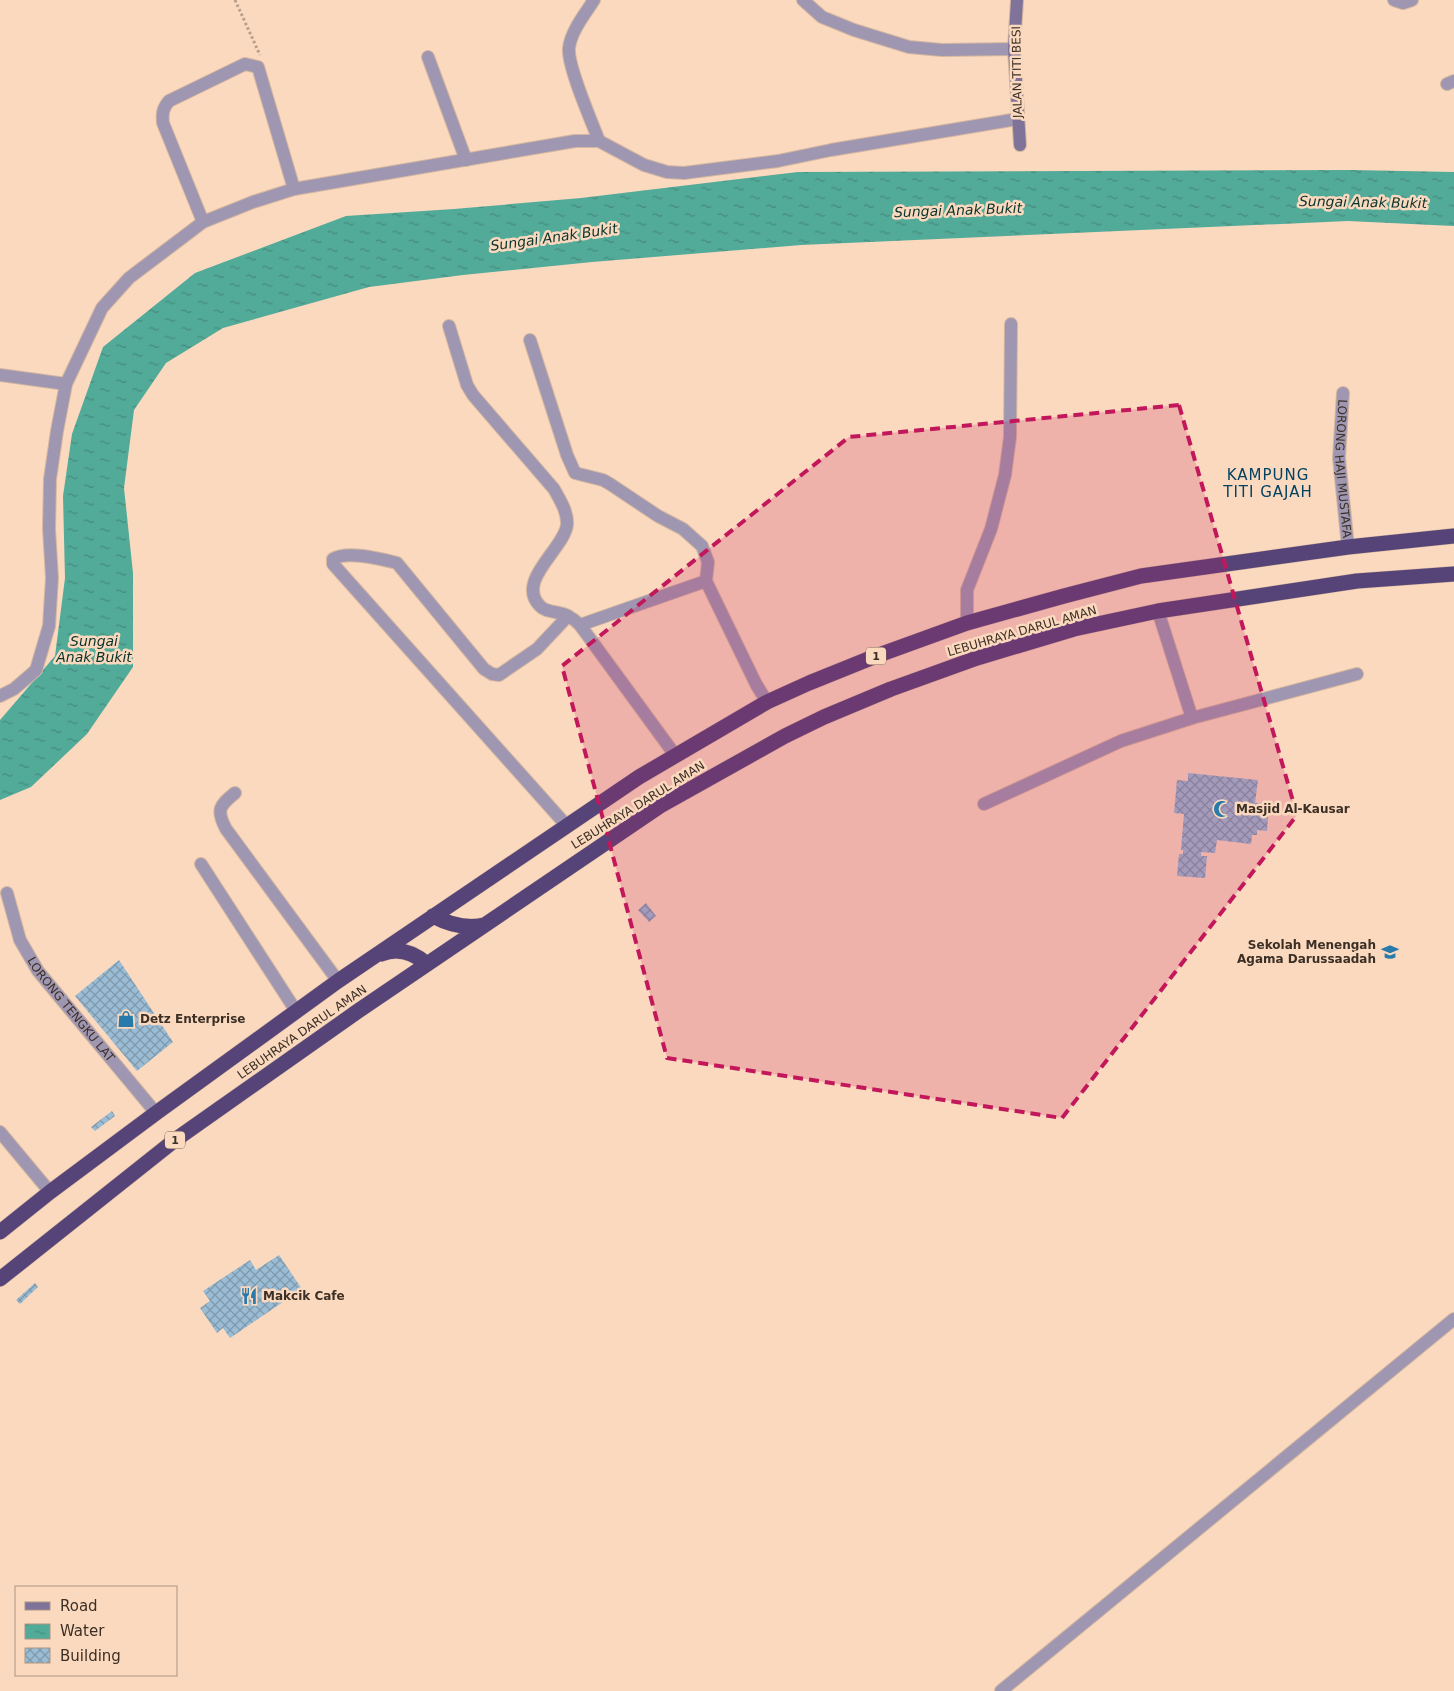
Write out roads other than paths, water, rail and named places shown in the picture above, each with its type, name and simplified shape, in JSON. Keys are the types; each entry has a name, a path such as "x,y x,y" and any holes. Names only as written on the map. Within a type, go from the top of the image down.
{"highway":[{"name":"LEBUHRAYA DARUL AMAN","path":"0,1232 156,1113 338,981 639,777 767,702 808,683 876,656 967,624 1141,576 1348,546 1454,536"},
{"name":"LEBUHRAYA DARUL AMAN","path":"0,1279 182,1135 427,964 660,806 769,745 824,718 891,689 977,658 1074,629 1158,611 1357,581 1454,574"},
{"path":"433,916 462,926 482,926 490,922"},
{"path":"369,960 377,955 395,950 414,954 427,964"}],"street":[{"path":"594,0 574,34 569,49 576,80 599,141"},
{"path":"803,0 822,17 854,30 909,47 942,50 1014,49"},
{"name":"JALAN TITI BESI","path":"1017,0 1014,49 1020,145"},
{"path":"1394,0 1403,3 1412,0"},
{"path":"428,57 466,160"},
{"path":"203,222 163,123 162,114 164,107 169,101 251,65 294,189"},
{"path":"0,696 14,689 36,670 49,626 52,578 49,530 50,480 66,384 102,308 129,278 203,222 253,202 294,189 575,141 599,141 644,165 667,172 684,173 778,162 831,150 1018,119"},
{"path":"967,624 967,590 991,529 1005,475 1010,437 1011,324"},
{"path":"449,326 467,385 473,395 554,490 566,514 567,526 552,553 539,569 533,586 534,600 542,608 568,616 580,625 675,755"},
{"path":"530,340 567,455 575,473 610,484 658,516 684,529 702,546 708,562 706,581 756,684 767,702"},
{"path":"0,375 66,384"},
{"name":"LORONG HAJI MUSTAFA","path":"1343,393 1339,458 1348,546"},
{"path":"567,826 333,564 332,559 345,555 358,556 397,564 484,670 492,674 499,675 537,648 568,616"},
{"path":"580,625 706,581"},
{"path":"1158,611 1192,718"},
{"path":"984,804 1121,741 1192,718 1357,674"},
{"path":"235,793 220,808 220,818 226,829 338,981"},
{"path":"201,864 296,1011"},
{"name":"LORONG TENGKU LAT","path":"6,893 20,940 38,970 156,1113"},
{"path":"0,1132 50,1192"},
{"path":"1001,1691 1454,1319"}],"water":[{"name":"Sungai Anak Bukit","path":"1351,170 1454,172 1454,226 1348,221 801,245 592,262 369,287 223,328 166,363 134,410 124,488 133,573 133,667 87,734 31,787 0,800 0,720 55,656 65,578 63,496 72,434 103,347 195,273 346,216 581,198 798,172"}],"place":[{"name":"Masjid Al-Kausar","path":"1222,809"},
{"name":"Sekolah Menengah Agama Darussaadah","path":"1390,952"},
{"name":"Detz Enterprise","path":"126,1019"},
{"name":"Makcik Cafe","path":"249,1296"}],"district":[{"name":"KAMPUNG TITI GAJAH","path":"1268,484"}]}
